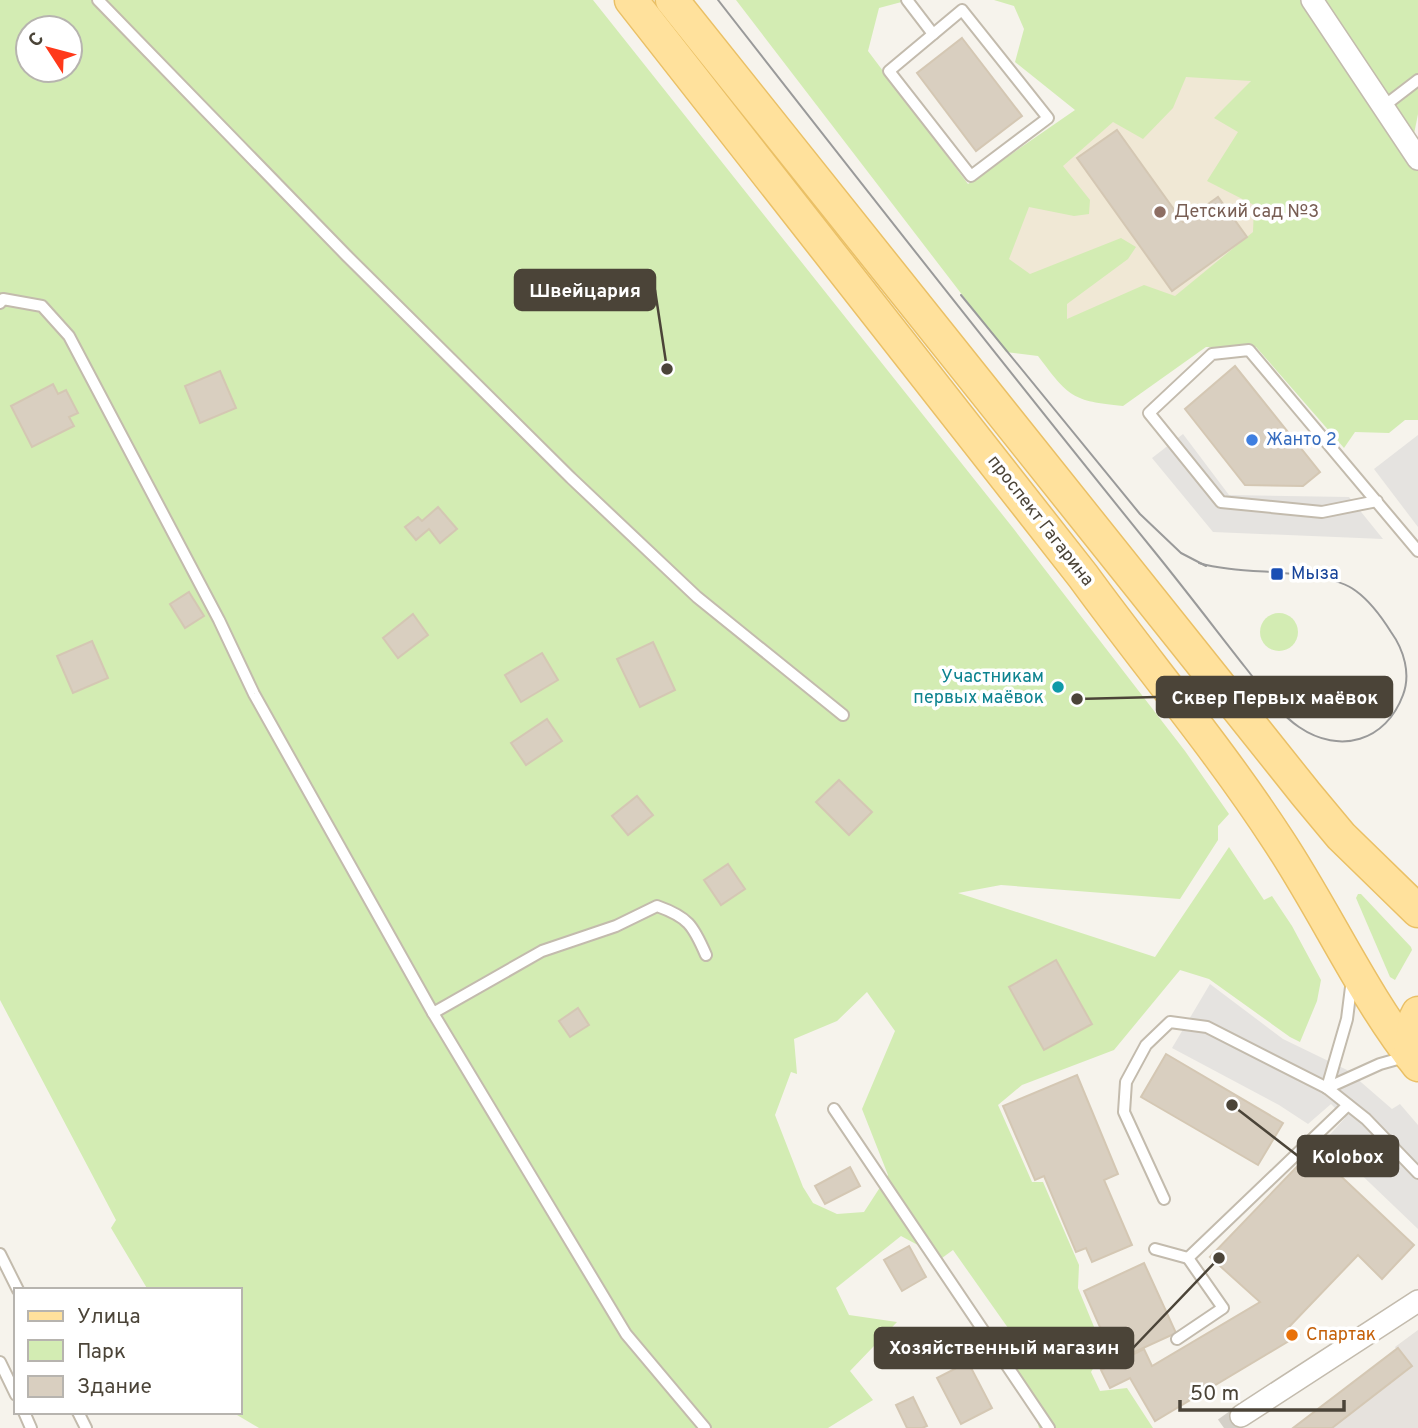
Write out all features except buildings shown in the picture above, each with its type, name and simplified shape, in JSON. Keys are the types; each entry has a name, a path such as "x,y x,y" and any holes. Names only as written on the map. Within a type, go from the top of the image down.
{"main road":[{"name":"проспект Гагарина","path":"631,0 1083,576 1254,804 1321,910 1353,969 1414,1060"},
{"name":"проспект Гагарина","path":"672,0 1306,794 1341,836 1418,911"},
{"path":"1414,1060 1416,1016"}],"street":[{"path":"1312,0 1418,159"},
{"path":"1241,1416 1418,1301"}],"lane":[{"path":"98,0 356,265 563,470 697,597 843,715"},
{"path":"908,0 933,34"},
{"path":"962,10 1048,118 971,176 889,71 933,34 962,10"},
{"path":"1384,106 1418,80"},
{"path":"0,303 3,299 42,306 69,336 219,620 254,694 433,1013 626,1334 705,1428"},
{"path":"1377,501 1322,512 1221,502 1149,413 1212,354 1250,350 1377,501 1418,551"},
{"path":"433,1013 542,951 615,926 657,906 678,914 696,932 706,955"},
{"path":"1327,1088 1347,1019 1353,969"},
{"path":"1164,1199 1124,1112 1126,1082 1146,1045 1170,1022 1207,1027 1327,1088 1366,1119 1418,1173"},
{"path":"1327,1088 1380,1064 1414,1060"},
{"path":"1188,1258 1348,1105"},
{"path":"834,1109 1049,1428"},
{"path":"1155,1249 1188,1258 1223,1308 1177,1339"},
{"path":"0,1254 17,1288"},
{"path":"0,1363 14,1391"}],"shaded area":[{"name":"Детский сад №3","path":"1208,30 1353,204 1112,398 967,221"},
{"path":"1183,434 1229,495 1349,497 1383,539 1213,532 1152,458"},
{"path":"1418,435 1418,527 1374,469"},
{"path":"1210,984 1283,1039 1347,1070 1392,1109 1400,1104 1418,1125 1418,1229 1325,1140 1345,1118 1331,1104 1308,1124 1279,1105 1172,1048"},
{"path":"1418,1330 1418,1428 1326,1428 1407,1371 1395,1347"}],"green space":[{"path":"0,0 593,0 1013,528 1185,751 1229,814 1218,826 1218,840 1180,899 1001,885 958,893 1155,957 1229,847 1264,900 1272,896 1292,926 1321,980 1317,1001 1300,1042 1209,979 1180,970 1114,1050 1022,1085 998,1105 1032,1182 1043,1182 1079,1265 1078,1288 1104,1351 1091,1372 1100,1391 1127,1388 1153,1428 1039,1428 1033,1404 1012,1375 1013,1335 953,1250 942,1258 901,1236 836,1288 849,1315 897,1322 850,1371 873,1400 828,1428 259,1428 235,1414 242,1414 242,1288 147,1288 111,1228 116,1220 0,1000","holes":["1056,960 1092,1024 1044,1050 1009,987","867,992 895,1031 862,1109 888,1175 864,1212 837,1214 813,1203 803,1187 775,1115 791,1072 797,1074 794,1039 837,1021"]},
{"path":"736,0 909,0 879,8 868,51 968,184 1075,110 1015,62 1024,29 1014,6 994,0 1418,0 1418,114 1414,134 1418,140 1418,420 1405,420 1389,433 1355,432 1344,448 1256,347 1206,347 1123,406 1082,399 1065,389 1038,356 1006,352","holes":["1186,77 1251,81 1214,118 1238,132 1207,181 1254,205 1253,232 1175,296 1144,285 1067,319 1067,304 1128,259 1136,247 1121,238 1030,274 1009,259 1029,207 1074,216 1089,214 1090,200 1063,166 1113,122 1143,139 1173,108"]},
{"path":"1279,613 1292,619 1298,632 1292,645 1279,651 1266,645 1260,632 1266,619"},
{"path":"1361,894 1411,947 1412,950 1395,980 1390,977 1356,898"}],"tunnel":[{"path":"1224,1428 1241,1416"}],"tram line":[{"path":"718,0 1277,707 1291,721 1315,736 1345,741 1360,739 1373,733 1395,711 1405,687 1405,662 1387,626 1356,591 1342,583 1324,578 1199,563"},
{"path":"961,295 1140,514 1181,553 1206,566"}],"place":[{"name":"Детский сад №3","path":"1160,212"},
{"name":"Швейцария","path":"667,369"},
{"name":"Жанто 2","path":"1252,440"},
{"name":"Мыза","path":"1277,574"},
{"name":"Участникам первых маёвок","path":"1058,687"},
{"name":"Сквер Первых маёвок","path":"1077,699"},
{"name":"Kolobox","path":"1232,1105"},
{"name":"Хозяйственный магазин","path":"1219,1258"},
{"name":"Спартак","path":"1292,1335"}]}
